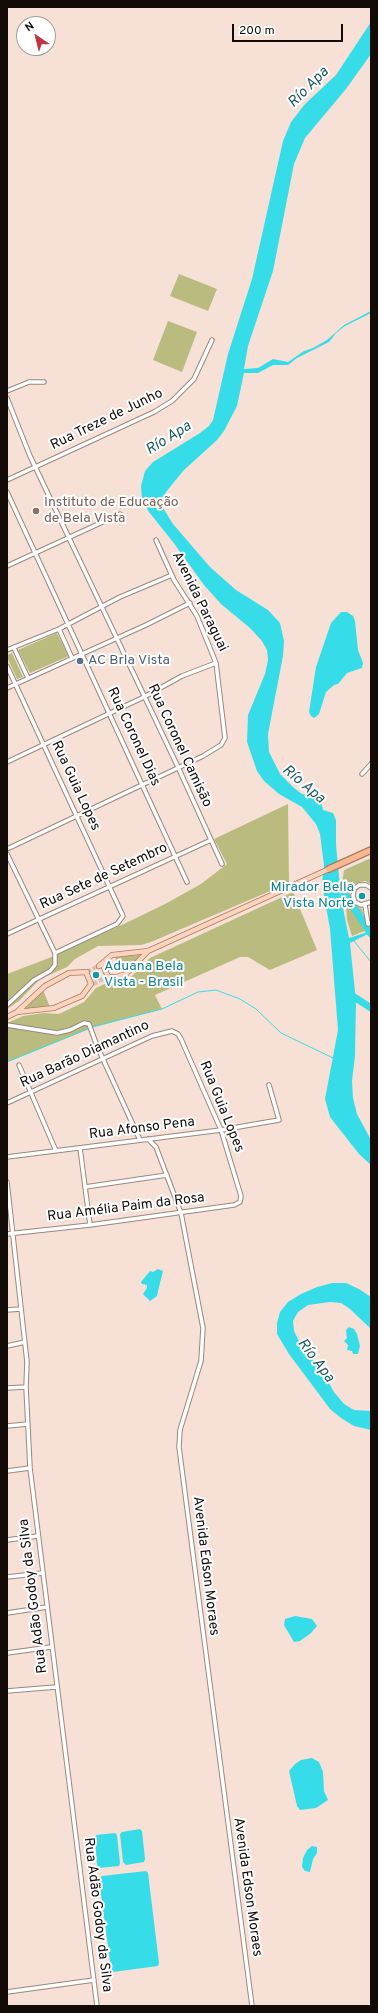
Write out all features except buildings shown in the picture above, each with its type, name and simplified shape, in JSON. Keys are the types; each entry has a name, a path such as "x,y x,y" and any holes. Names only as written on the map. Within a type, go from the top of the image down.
{"highway":[{"path":"329,870 371,850"}],"main road":[{"path":"148,951 126,974 116,978 106,977 101,965 112,955 148,951 329,870"},
{"path":"7,1017 17,1012 45,986 70,973 86,972 92,984 82,996 54,1008 17,1012"}],"street":[{"name":"Rua Treze de Junho","path":"7,480 154,412 172,401 194,379 212,340"},
{"path":"7,391 29,382 44,382"},
{"name":"Rua Coronel Camisão","path":"7,398 17,426 35,466 101,608 178,767 222,864"},
{"name":"Rua Coronel Dias","path":"7,492 187,882"},
{"path":"7,566 120,514"},
{"name":"Avenida Paraguai","path":"156,540 172,575 190,603 216,663 225,732 225,738 221,745 178,767"},
{"path":"7,650 59,629 134,591 172,575"},
{"path":"7,688 190,603"},
{"path":"59,629 72,658"},
{"path":"14,648 28,678"},
{"path":"7,762 144,697 182,676 216,663"},
{"name":"Rua Guia Lopes","path":"7,666 123,916 117,924 54,953"},
{"path":"362,774 371,764"},
{"path":"7,849 178,767"},
{"name":"Rua Sete de Setembro","path":"7,934 211,840"},
{"path":"7,854 37,920 54,953 54,967 34,980 7,1005"},
{"path":"371,888 366,885 359,885 353,893 356,902 365,905 371,902"},
{"path":"365,905 368,924 371,923"},
{"path":"7,1025 57,1032 70,1030 84,1023 90,1026 103,1059 140,1140"},
{"name":"Rua Guia Lopes","path":"172,1031 178,1034 181,1039 221,1130 241,1196"},
{"name":"Rua Barão Diamantino","path":"7,1103 152,1036 172,1031"},
{"path":"19,1065 56,1150"},
{"name":"Rua Afonso Pena","path":"7,1157 221,1130 279,1120 269,1085"},
{"name":"Avenida Edson Moraes","path":"148,1139 156,1147 181,1213 200,1308 203,1343 199,1367 180,1430 179,1447 252,2006"},
{"path":"80,1148 90,1225"},
{"path":"85,1186 167,1175"},
{"name":"Rua Adão Godoy da Silva","path":"7,1182 14,1233 27,1362 26,1387 30,1468 56,1687 97,2006"},
{"name":"Rua Amélia Paim da Rosa","path":"7,1234 90,1225 234,1205 240,1202 241,1196"},
{"path":"7,1310 21,1309"},
{"path":"7,1346 25,1342"},
{"path":"7,1388 26,1387"},
{"path":"7,1426 28,1424"},
{"path":"7,1471 30,1468"},
{"path":"7,1540 38,1536"},
{"path":"7,1577 43,1573"},
{"path":"7,1613 47,1607"},
{"path":"7,1653 52,1647"},
{"path":"7,1691 56,1687"},
{"path":"7,1992 94,1980"}],"green space":[{"path":"179,274 217,289 208,311 170,296"},
{"path":"168,321 197,332 182,372 153,360"},
{"path":"57,633 69,656 30,673 18,650"},
{"path":"12,653 23,677 17,679 7,657 7,655"},
{"path":"288,804 289,883 151,942 141,945 98,946 75,959 67,967 40,979 19,1001 7,1009 7,974 49,958 126,923 201,884 227,864 214,839"},
{"path":"371,858 371,884 365,881 356,883 351,889 350,894 354,905 362,909 367,930 352,936 347,920 345,887 342,884 344,870"},
{"path":"293,892 317,950 270,970 248,957 240,957 155,995 162,1009 94,1027 7,1062 7,1023 23,1016 44,1013 59,1014 84,1002 96,988 111,981 124,984 150,958"},
{"path":"141,955 124,973 115,957"},
{"path":"43,990 50,1007 25,1009"}],"water":[{"path":"371,22 371,54 346,89 305,138 294,164 273,271 248,346 244,369 258,368 273,359 288,362 304,351 327,340 344,325 371,311 371,313 345,326 336,333 329,342 297,358 288,365 273,365 258,373 244,373 237,406 224,431 217,440 183,471 166,492 162,500 163,508 173,524 210,567 236,590 268,610 280,623 284,641 283,656 268,734 269,752 280,774 294,788 302,794 315,796 321,802 323,810 333,813 336,820 336,845 341,898 349,938 371,931 370,933 350,943 356,1001 355,1056 352,1081 353,1098 357,1114 371,1140 371,1165 359,1154 330,1117 325,1099 338,1030 330,929 322,884 324,865 320,834 316,824 302,807 279,794 264,781 257,771 247,742 248,715 265,674 268,660 267,650 262,641 250,628 221,604 204,585 149,512 142,500 141,486 145,471 153,462 200,433 209,426 213,420 228,354 252,279 283,141 291,122 305,104 336,75"},
{"path":"341,612 347,612 353,616 355,621 358,650 363,663 362,668 347,673 338,684 334,685 326,692 319,714 314,718 309,712 316,667 331,623"},
{"path":"158,1269 163,1271 157,1296 150,1301 143,1294 147,1288 147,1285 142,1284 141,1282 150,1271 153,1272"},
{"path":"332,1283 346,1283 371,1297 371,1329 350,1309 341,1303 330,1302 308,1305 298,1312 293,1321 294,1331 299,1341 321,1369 334,1392 344,1404 354,1410 371,1411 371,1430 354,1426 330,1409 289,1354 277,1334 277,1323 280,1312 288,1302 317,1287"},
{"path":"349,1327 354,1329 357,1334 360,1346 358,1354 353,1354 352,1351 347,1350 348,1345 344,1341 347,1338 346,1330"},
{"path":"295,1616 312,1619 317,1626 311,1633 300,1641 294,1642 284,1625 285,1619"},
{"path":"312,1758 319,1762 323,1772 324,1791 328,1800 316,1808 300,1810 297,1806 289,1771 301,1760"},
{"path":"140,1829 142,1831 144,1862 126,1865 123,1862 120,1834 122,1832"},
{"path":"115,1833 117,1835 119,1866 99,1868 97,1865 95,1837 96,1835"},
{"path":"312,1846 317,1847 317,1853 313,1859 310,1872 305,1871 302,1867 303,1858 307,1850"},
{"path":"146,1871 148,1873 159,1963 158,1966 113,1972 111,1969 99,1879 102,1876"}],"waterway":[{"name":"Río Apa","path":"335,879 371,934"},
{"path":"354,941 371,962"},
{"path":"92,1027 162,1009 198,992 216,990 240,999 256,1009 281,1033 333,1058"},
{"name":"Río Apa","path":"348,993 371,1008"},
{"path":"7,1062 90,1028"}],"tunnel":[{"path":"87,972 99,966"},
{"path":"93,984 105,978"}],"place":[{"name":"Instituto de Educação de Bela Vista","path":"36,511"},
{"name":"AC Brla Vista","path":"80,661"},
{"name":"Mirador Bella Vista Norte","path":"362,896"},
{"name":"Aduana Bela Vista - Brasil","path":"96,975"}]}
